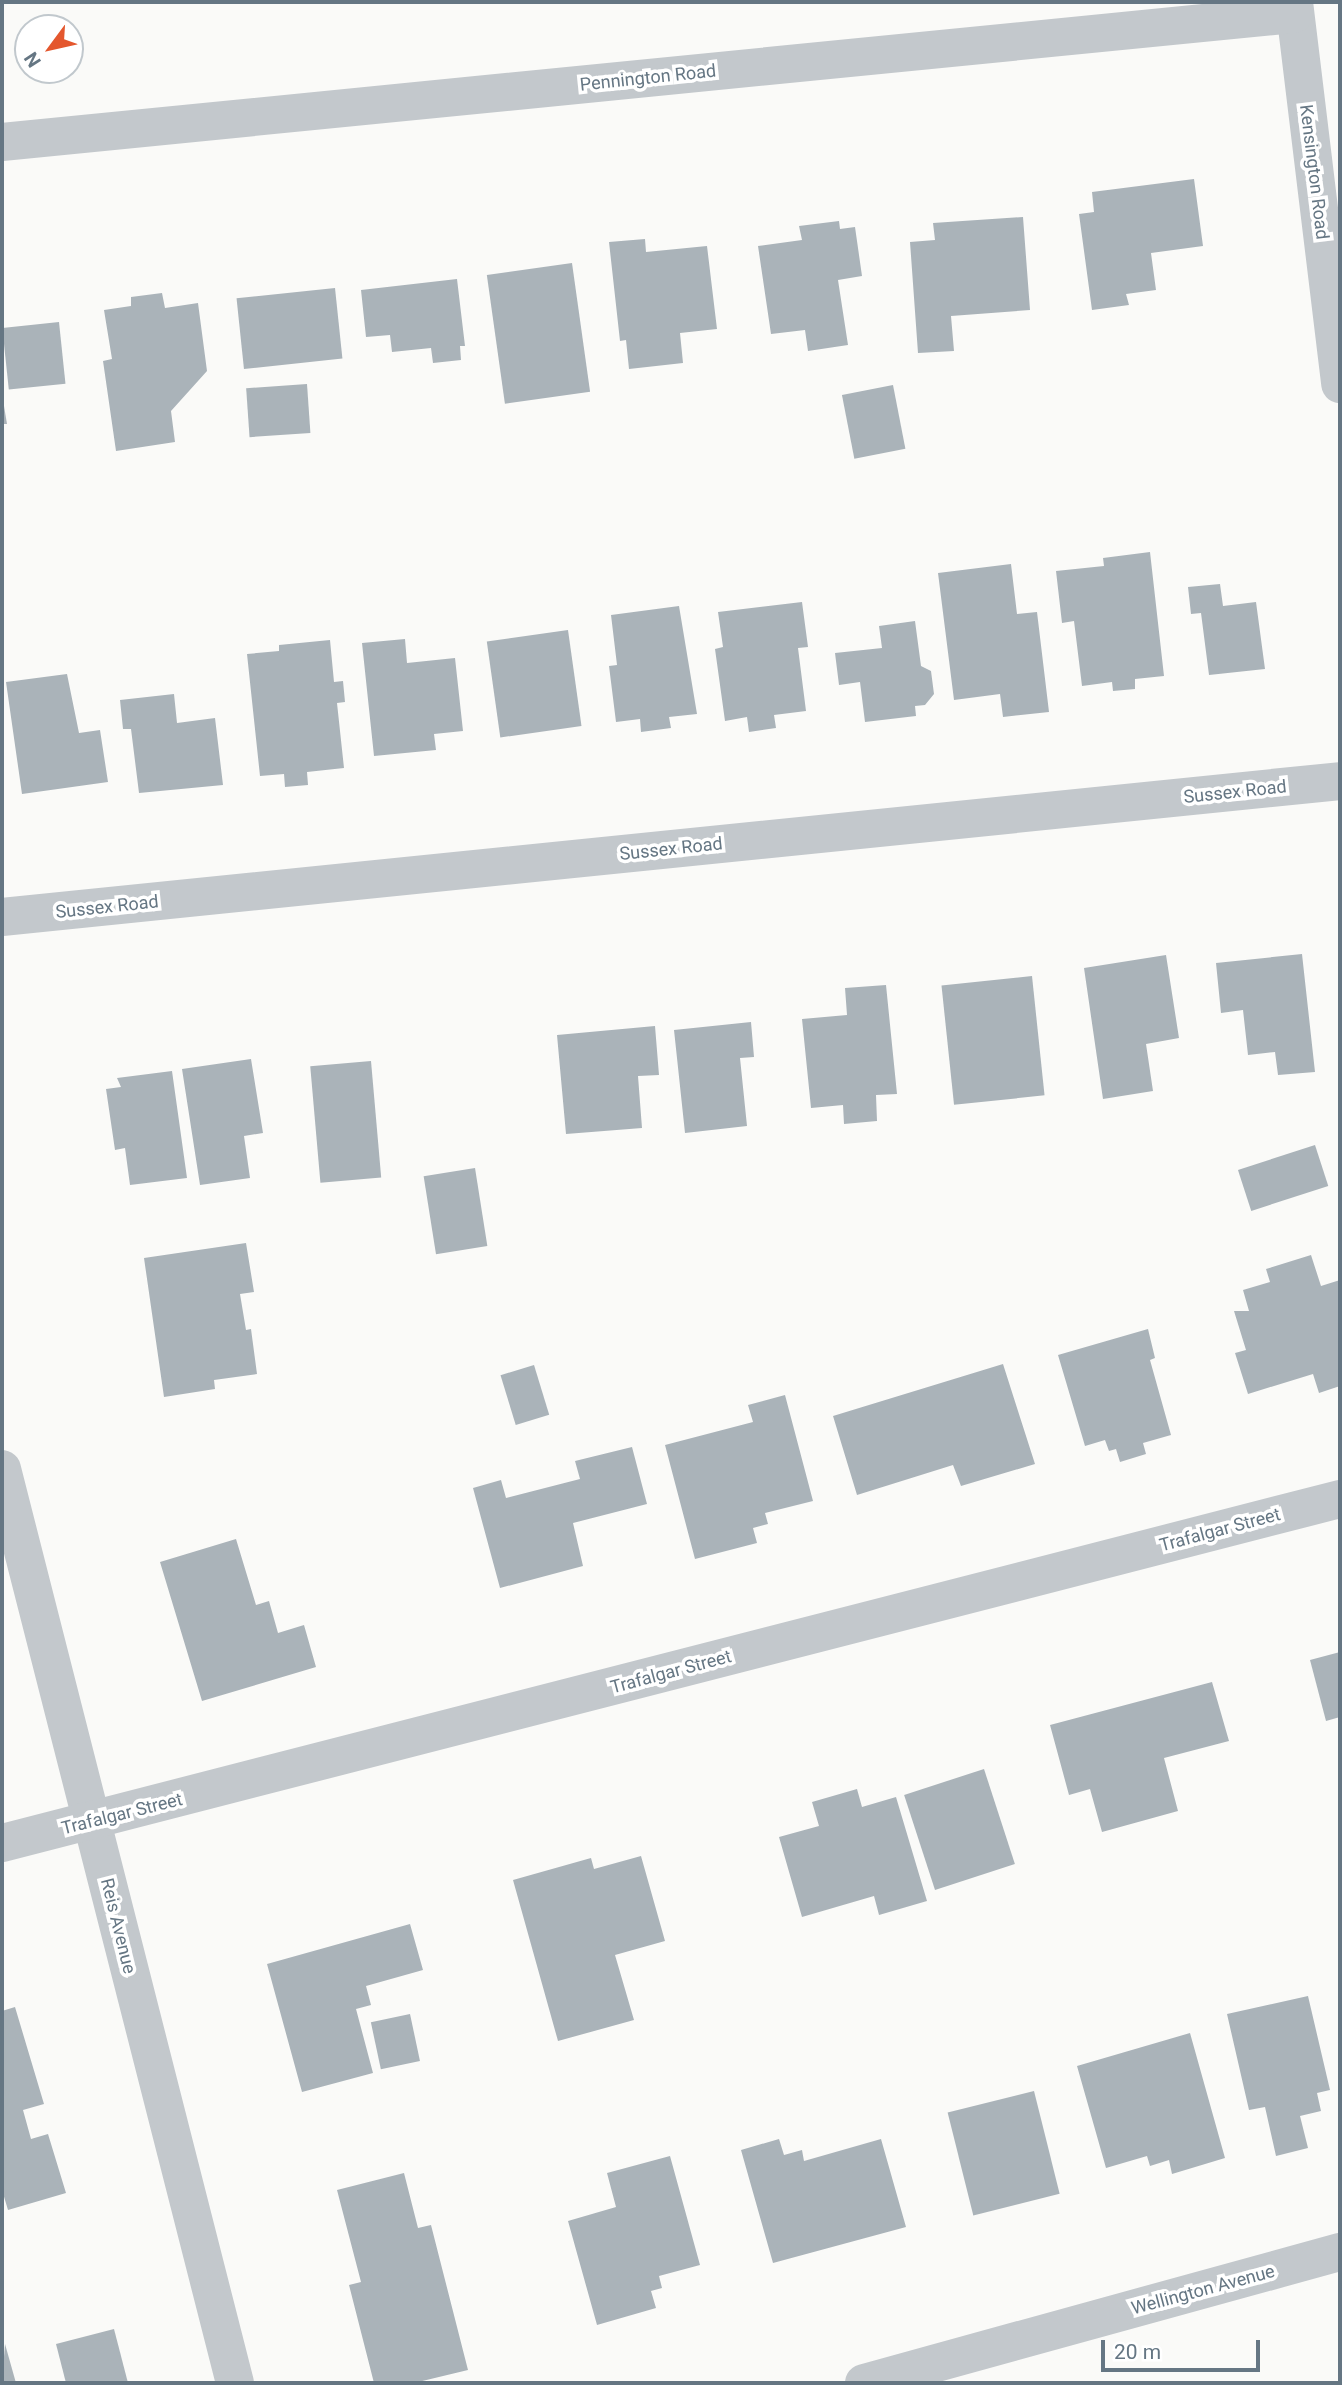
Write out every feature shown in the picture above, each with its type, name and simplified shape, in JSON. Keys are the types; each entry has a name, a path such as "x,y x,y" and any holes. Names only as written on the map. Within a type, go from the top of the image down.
{"street":[{"name":"Pennington Road","path":"2,142 1294,8"},
{"name":"Kensington Road","path":"1294,8 1340,384"},
{"name":"Sussex Road","path":"2,917 1340,781"},
{"name":"Reis Avenue","path":"2,1469 235,2383"},
{"name":"Trafalgar Street","path":"2,1843 92,1823 1340,1499"},
{"name":"Wellington Avenue","path":"864,2383 1340,2252"}],"building":[{"path":"1194,179 1203,246 1151,253 1156,290 1126,294 1129,305 1092,310 1079,214 1094,212 1092,192"},
{"path":"1023,217 1030,310 951,316 954,351 918,353 910,242 935,240 933,223"},
{"path":"839,221 840,229 855,227 862,276 838,280 848,345 808,351 805,330 771,334 758,246 802,240 799,226"},
{"path":"645,239 646,252 707,246 717,329 680,333 683,363 629,369 626,340 620,341 609,242"},
{"path":"572,263 590,392 505,404 487,275"},
{"path":"457,279 465,346 460,346 461,360 433,363 431,348 392,352 390,335 366,337 361,290"},
{"path":"335,288 342,359 244,369 237,298"},
{"path":"162,293 165,308 198,303 207,371 171,411 175,442 116,451 103,361 112,359 104,310 131,306 131,297"},
{"path":"59,322 65,384 9,390 2,328"},
{"path":"307,384 310,433 250,437 246,388"},
{"path":"893,385 905,449 854,459 842,395"},
{"path":"2,394 7,424 2,424"},
{"path":"1150,552 1164,676 1135,679 1135,689 1113,691 1112,682 1082,686 1074,621 1062,623 1056,571 1104,566 1103,558"},
{"path":"1011,564 1017,614 1037,612 1049,712 1003,717 1000,694 954,700 938,573"},
{"path":"1220,584 1223,606 1256,602 1265,669 1209,675 1201,613 1191,614 1188,587"},
{"path":"802,602 808,647 798,648 806,711 774,715 776,728 749,732 747,717 725,721 715,649 723,647 718,612"},
{"path":"679,606 697,714 669,717 671,728 641,732 640,719 616,722 609,666 617,665 611,615"},
{"path":"915,621 921,666 931,671 934,694 925,705 915,706 916,716 865,722 860,682 839,685 835,653 882,648 879,626"},
{"path":"568,630 581,726 500,737 487,641"},
{"path":"405,639 407,663 455,658 463,731 434,734 436,750 374,756 362,643"},
{"path":"330,640 334,682 343,681 345,702 337,703 344,768 307,772 308,785 285,787 284,774 260,776 247,654 279,651 279,645"},
{"path":"67,674 79,733 100,730 108,782 22,794 6,682"},
{"path":"174,694 177,723 215,718 223,785 139,793 131,729 123,729 120,700"},
{"path":"1302,954 1315,1072 1278,1075 1275,1052 1248,1055 1243,1010 1221,1013 1216,963"},
{"path":"1166,955 1179,1038 1146,1044 1153,1091 1103,1099 1084,968"},
{"path":"1032,976 1045,1095 954,1105 941,986"},
{"path":"886,985 897,1094 876,1095 877,1121 844,1124 843,1105 811,1108 802,1019 847,1015 845,988"},
{"path":"751,1022 754,1057 740,1058 747,1126 685,1133 674,1030"},
{"path":"655,1026 659,1075 638,1076 642,1128 566,1134 557,1035"},
{"path":"251,1059 263,1133 244,1136 250,1178 200,1185 182,1069"},
{"path":"371,1061 381,1178 320,1183 310,1066"},
{"path":"172,1071 187,1178 130,1185 125,1148 115,1150 106,1089 121,1087 117,1078"},
{"path":"1315,1145 1328,1186 1251,1211 1238,1170"},
{"path":"475,1168 487,1246 436,1254 424,1176"},
{"path":"246,1243 254,1292 240,1294 246,1330 251,1329 257,1374 214,1380 215,1389 164,1397 144,1258"},
{"path":"1311,1255 1321,1286 1340,1280 1340,1386 1319,1393 1313,1374 1248,1394 1235,1353 1246,1350 1234,1311 1249,1311 1243,1290 1270,1282 1266,1269"},
{"path":"1148,1329 1155,1358 1150,1360 1171,1435 1143,1443 1146,1454 1120,1462 1116,1449 1109,1451 1105,1440 1085,1446 1058,1355"},
{"path":"1003,1364 1035,1464 961,1486 953,1465 857,1495 833,1416"},
{"path":"534,1365 549,1415 516,1425 501,1375"},
{"path":"785,1395 813,1501 765,1513 768,1524 753,1528 757,1543 695,1559 665,1445 753,1422 748,1405"},
{"path":"632,1447 647,1504 573,1523 583,1566 500,1588 473,1488 501,1480 506,1498 580,1479 575,1461"},
{"path":"236,1539 256,1605 269,1601 278,1633 304,1625 316,1667 202,1701 160,1562"},
{"path":"1340,1652 1340,1717 1326,1721 1310,1660"},
{"path":"1212,1682 1229,1741 1164,1758 1178,1811 1102,1832 1090,1789 1069,1795 1050,1725"},
{"path":"984,1769 1015,1864 935,1890 904,1795"},
{"path":"857,1789 862,1807 896,1797 927,1901 879,1915 874,1896 802,1917 779,1837 819,1826 812,1802"},
{"path":"641,1856 665,1941 615,1955 634,2020 558,2041 513,1880 591,1858 594,1869"},
{"path":"410,1924 423,1970 366,1986 371,2005 356,2009 373,2073 302,2092 267,1964"},
{"path":"1308,1996 1330,2090 1317,2093 1321,2111 1300,2116 1308,2148 1276,2156 1265,2107 1249,2110 1227,2014"},
{"path":"15,2007 44,2104 23,2110 31,2139 48,2134 66,2193 8,2210 2,2190 2,2011"},
{"path":"410,2014 420,2061 381,2069 371,2022"},
{"path":"1190,2033 1225,2158 1172,2174 1169,2160 1150,2166 1147,2156 1106,2168 1077,2066"},
{"path":"1034,2091 1060,2194 973,2215 948,2113"},
{"path":"779,2139 784,2155 802,2150 804,2161 881,2139 906,2227 773,2263 741,2150"},
{"path":"670,2156 700,2265 659,2276 662,2288 651,2291 656,2308 597,2325 568,2221 616,2207 607,2173"},
{"path":"404,2173 418,2228 431,2225 468,2370 414,2383 374,2383 349,2285 361,2282 337,2190"},
{"path":"114,2329 128,2383 66,2383 56,2344"},
{"path":"5,2344 16,2383 2,2383"}]}
